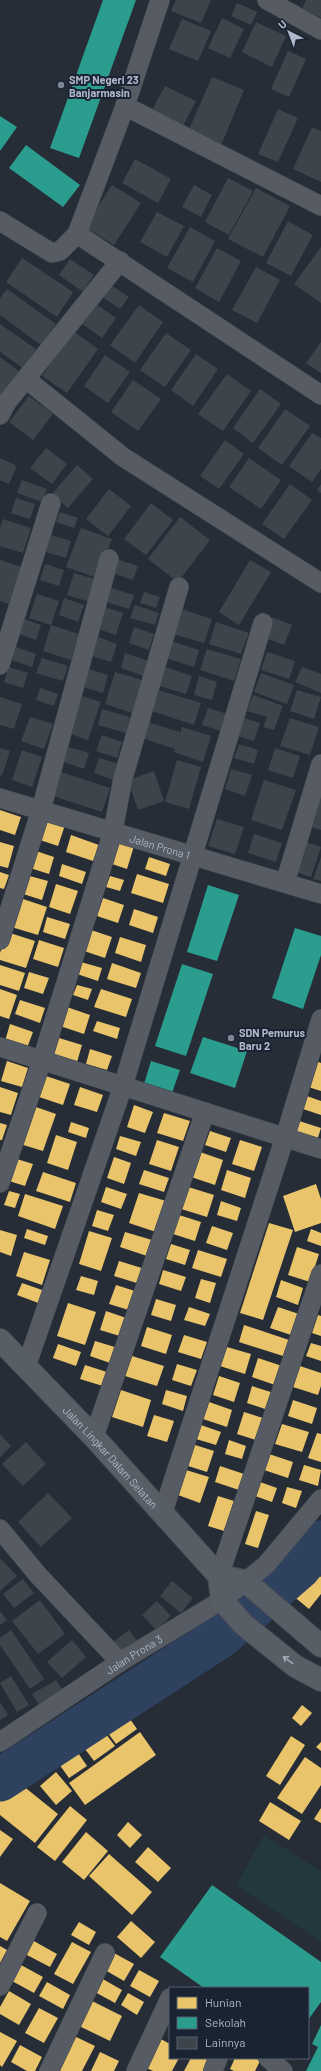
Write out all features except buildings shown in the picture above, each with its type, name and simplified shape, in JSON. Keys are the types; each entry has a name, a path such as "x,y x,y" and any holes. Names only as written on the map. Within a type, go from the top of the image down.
{"main road":[{"name":"Jalan Lingkar Dalam Selatan","path":"0,1340 94,1437 219,1576"},
{"path":"321,1646 270,1604 248,1583 219,1576 224,1603 243,1624 295,1666 321,1680"}],"street":[{"path":"0,221 52,253 60,251 77,234 125,106 160,0"},
{"path":"267,0 321,30"},
{"path":"125,106 321,206"},
{"path":"77,234 321,395"},
{"path":"2,406 26,379 120,262"},
{"path":"26,379 123,458 321,584"},
{"path":"0,665 51,503"},
{"path":"0,940 41,810 109,559"},
{"path":"0,1183 42,1060 113,831 123,778 179,587"},
{"path":"26,1367 123,1086 194,856 263,622"},
{"path":"285,883 321,764"},
{"name":"Jalan Prona 1","path":"0,798 321,894"},
{"path":"163,1512 285,1137 321,1018"},
{"path":"0,1047 321,1149"},
{"path":"94,1437 205,1112"},
{"path":"219,1576 321,1274"},
{"name":"Jalan Prona 3","path":"0,1742 120,1662 224,1603 248,1583 266,1565 321,1499"},
{"path":"0,1529 38,1575 120,1662"},
{"path":"0,1986 37,1913"},
{"path":"49,2071 105,1953"},
{"path":"136,2071 169,2000"},
{"path":"213,2071 218,2059"},
{"path":"269,2059 283,2071"}],"green space":[{"path":"264,1835 321,1871 321,1942 236,1885"}],"waterway":[{"path":"0,1780 220,1637 299,1568 321,1542"}],"place":[{"name":"SMP Negeri 23 Banjarmasin","path":"61,85"},
{"name":"SDN Pemurus Baru 2","path":"231,1038"}]}
